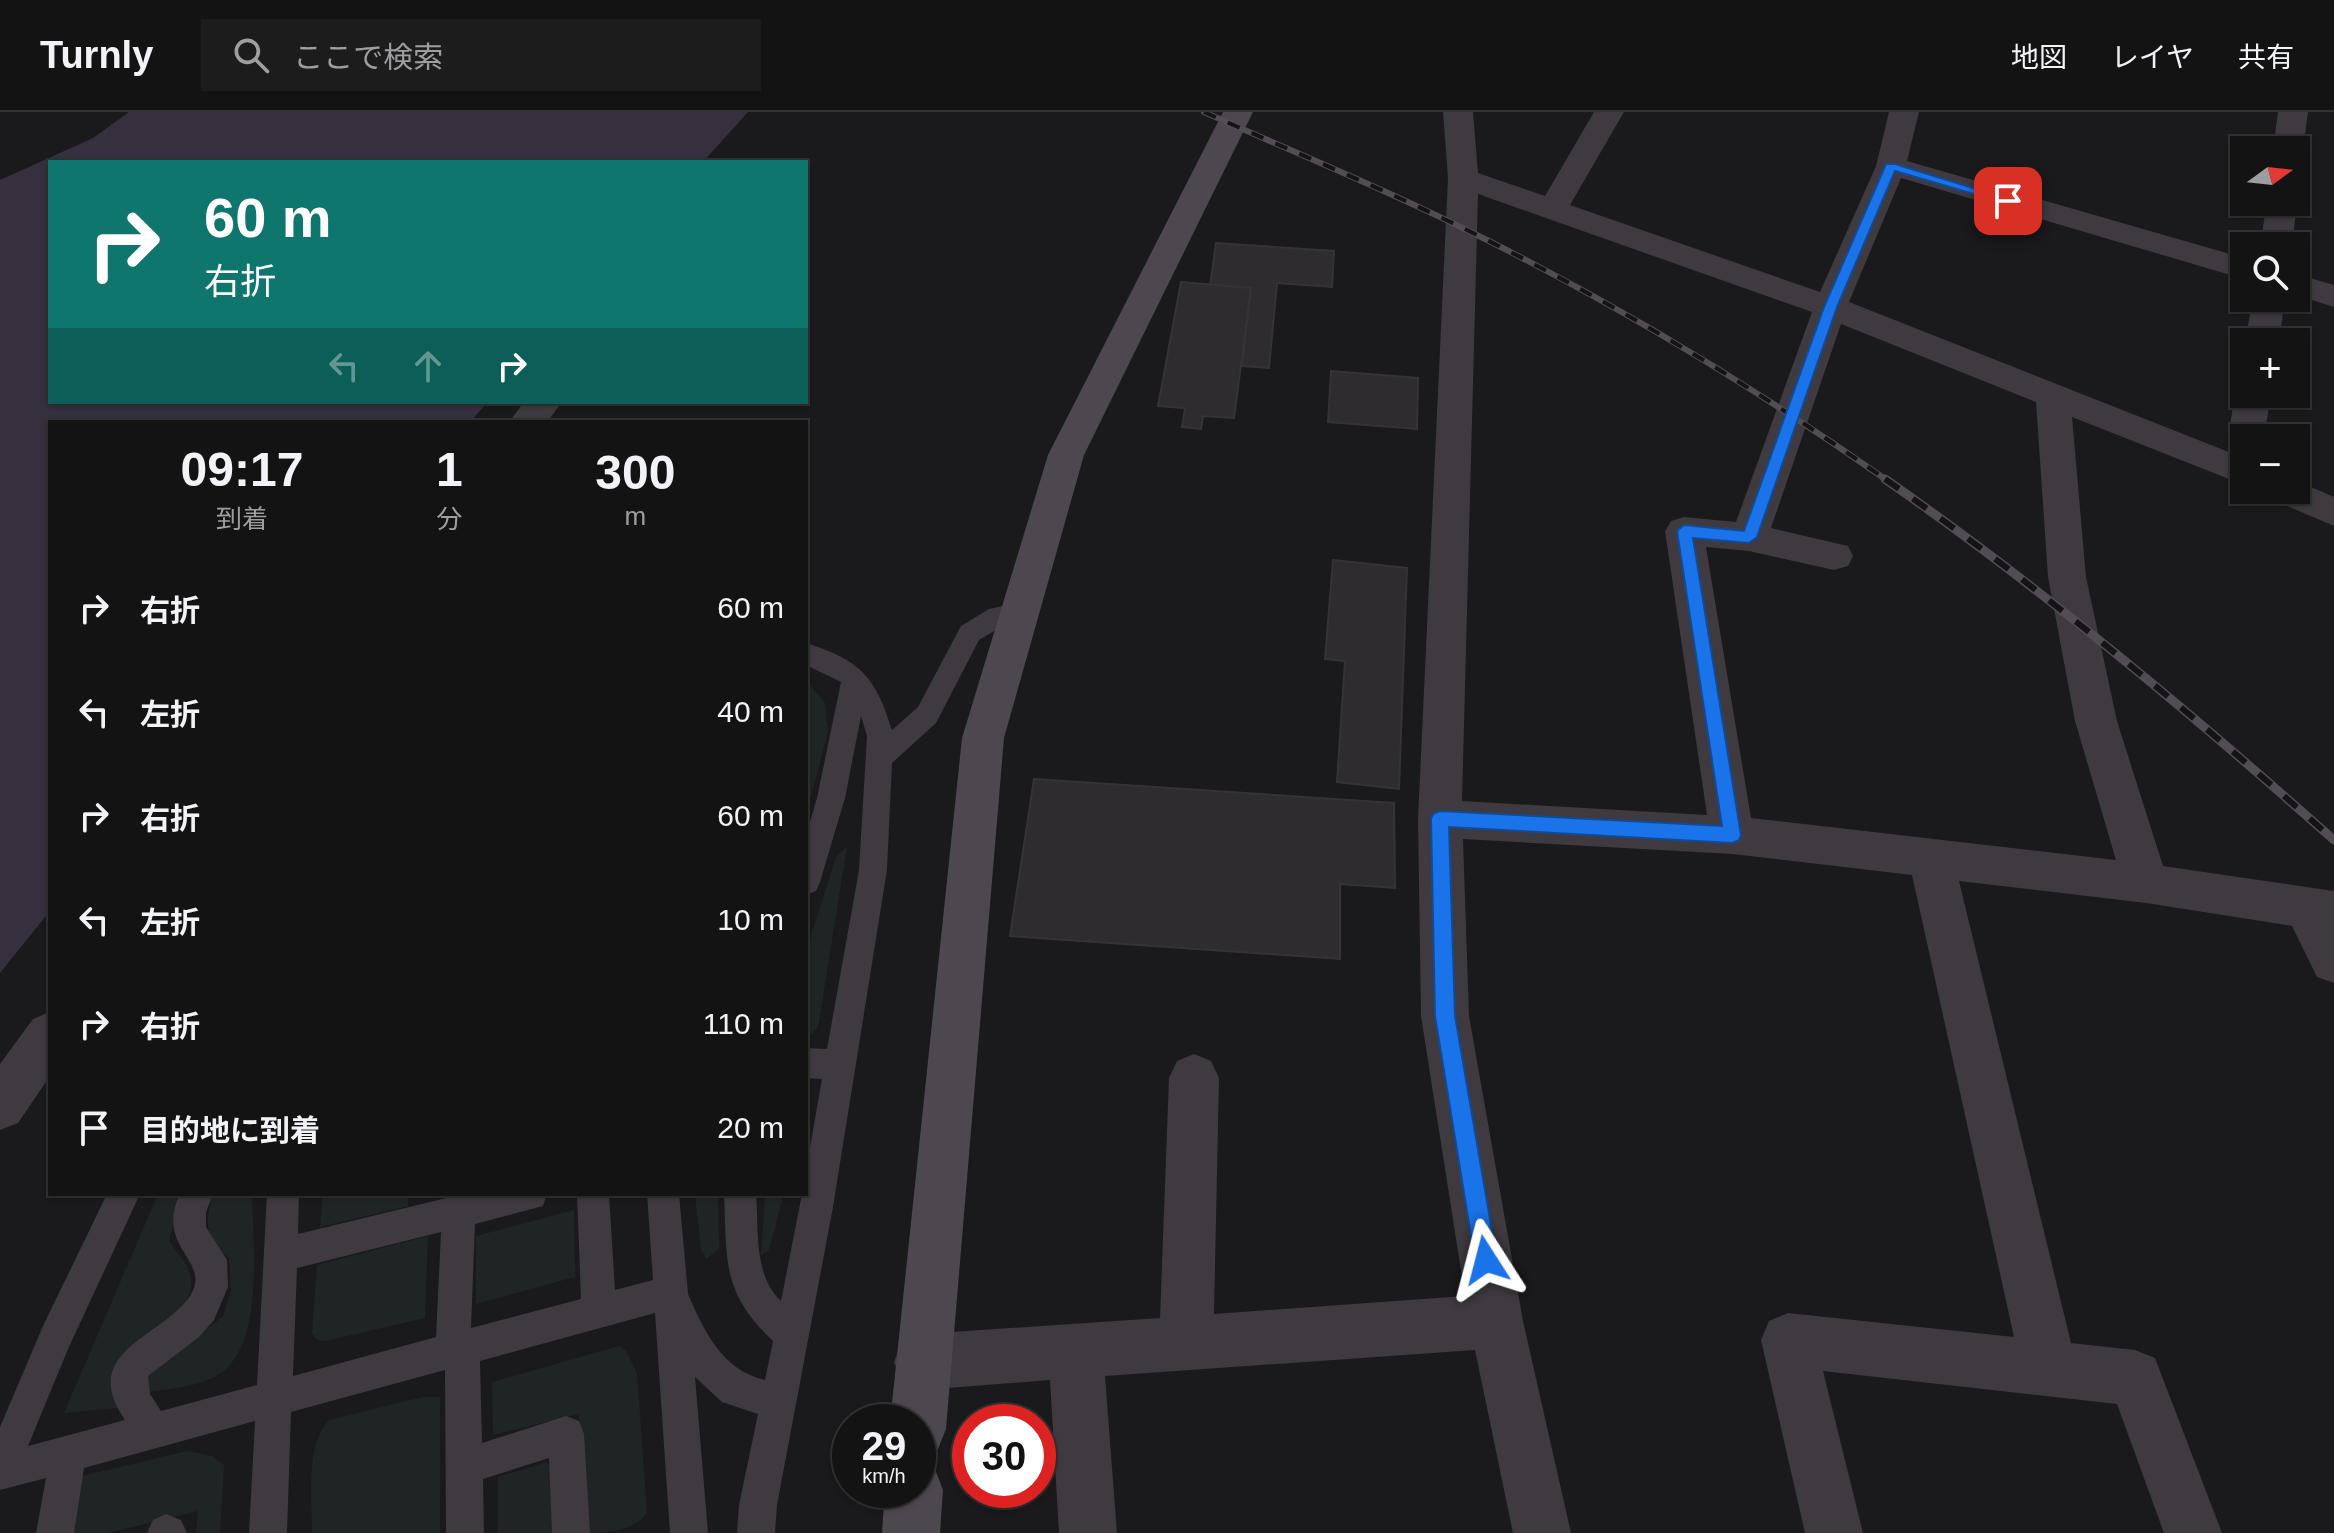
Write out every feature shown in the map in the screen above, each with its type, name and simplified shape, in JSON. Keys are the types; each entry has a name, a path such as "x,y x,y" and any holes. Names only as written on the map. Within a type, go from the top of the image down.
{"street":[{"path":"919,1404 983,738 1066,455 1238,112"},
{"path":"1458,112 1463,178 1440,819 1445,1016 1496,1321 1542,1533"},
{"path":"1553,208 1609,112"},
{"path":"1749,537 1830,307 1891,166 1904,112"},
{"path":"2290,136 2293,112"},
{"path":"1891,166 2230,265"},
{"path":"1463,178 1830,307 2053,396 2230,453"},
{"path":"2310,288 2334,296"},
{"path":"2053,396 2067,577 2096,721 2146,883"},
{"path":"529,420 542,404"},
{"path":"2310,501 2334,512"},
{"path":"1732,835 1684,531 1749,537 1834,556"},
{"path":"1440,819 1732,835 2146,883 2320,910 2334,962"},
{"path":"1931,858 2049,1369"},
{"path":"0,1106 48,1038"},
{"path":"1186,1343 1194,1078"},
{"path":"922,1362 1496,1321"},
{"path":"1834,1533 1788,1340 2135,1378 2193,1533"},
{"path":"1076,1351 1088,1533"},
{"path":"911,1533 913,1508"}],"lane":[{"path":"879,758 927,715 970,633 998,616 1020,612"},
{"path":"756,1533 758,1505 873,870 880,736 869,698 855,680 830,663 808,654"},
{"path":"808,871 831,798 855,680"},
{"path":"808,1063 840,1065"},
{"path":"0,1471 55,1338 123,1196"},
{"path":"153,1430 134,1408 128,1384 133,1365 196,1316 209,1301 212,1279 210,1259 189,1233 189,1211 196,1196"},
{"path":"268,1533 283,1196"},
{"path":"281,1255 439,1208 518,1196"},
{"path":"593,1196 599,1311"},
{"path":"663,1196 682,1531"},
{"path":"740,1196 744,1270 760,1305 791,1334"},
{"path":"439,1208 458,1348 465,1533"},
{"path":"670,1292 691,1343 724,1381 734,1389 778,1401"},
{"path":"0,1471 670,1292"},
{"path":"464,1467 566,1434 571,1533"},
{"path":"55,1533 68,1454"}],"shaded area":[{"path":"129,112 748,112 705,160 48,160 48,404 486,404 472,420 48,420 48,913 0,973 0,180 93,138"},
{"path":"808,682 825,703 828,732 808,807"},
{"path":"847,846 818,1028 808,1036 808,946 836,857"},
{"path":"157,1196 181,1196 169,1240 189,1271 191,1285 187,1301 151,1348 113,1385 118,1408 64,1413"},
{"path":"212,1196 252,1196 254,1285 247,1331 239,1351 220,1374 190,1386 147,1392 148,1376 223,1316 231,1291 229,1257 211,1238 208,1213"},
{"path":"323,1196 408,1196 408,1206 320,1227"},
{"path":"695,1196 718,1196 719,1249 706,1259 701,1249"},
{"path":"765,1196 783,1196 769,1250 761,1255"},
{"path":"574,1210 575,1277 476,1304 476,1236"},
{"path":"428,1236 425,1318 326,1341 317,1340 312,1333 317,1265"},
{"path":"619,1346 626,1351 637,1373 647,1513 627,1527 585,1533 579,1414 493,1435 492,1382"},
{"path":"423,1397 440,1397 440,1533 312,1533 313,1458 321,1431 329,1420"},
{"path":"187,1451 212,1456 224,1465 220,1533 196,1533 198,1511 108,1533 65,1533 74,1478"},
{"path":"547,1462 552,1468 554,1533 498,1533 498,1477"}],"building":[{"path":"1216,243 1334,251 1332,287 1277,283 1269,368 1242,366 1251,288 1210,286"},
{"path":"1181,282 1251,288 1234,418 1203,416 1201,429 1182,427 1185,408 1158,406"},
{"path":"1331,371 1418,378 1417,429 1328,422"},
{"path":"1333,560 1407,568 1399,789 1337,782 1345,661 1325,659"},
{"path":"1034,779 1394,803 1395,888 1340,884 1340,959 1010,936"}],"railway":[{"path":"1204,112 1417,206 1539,267 1692,353 1888,481"},
{"path":"1885,479 2002,564 2115,653 2334,840"}],"route":[{"path":"1486,1260 1445,1016 1440,819 1732,835 1684,531 1749,537 1830,307 1891,166 2008,201"}]}
